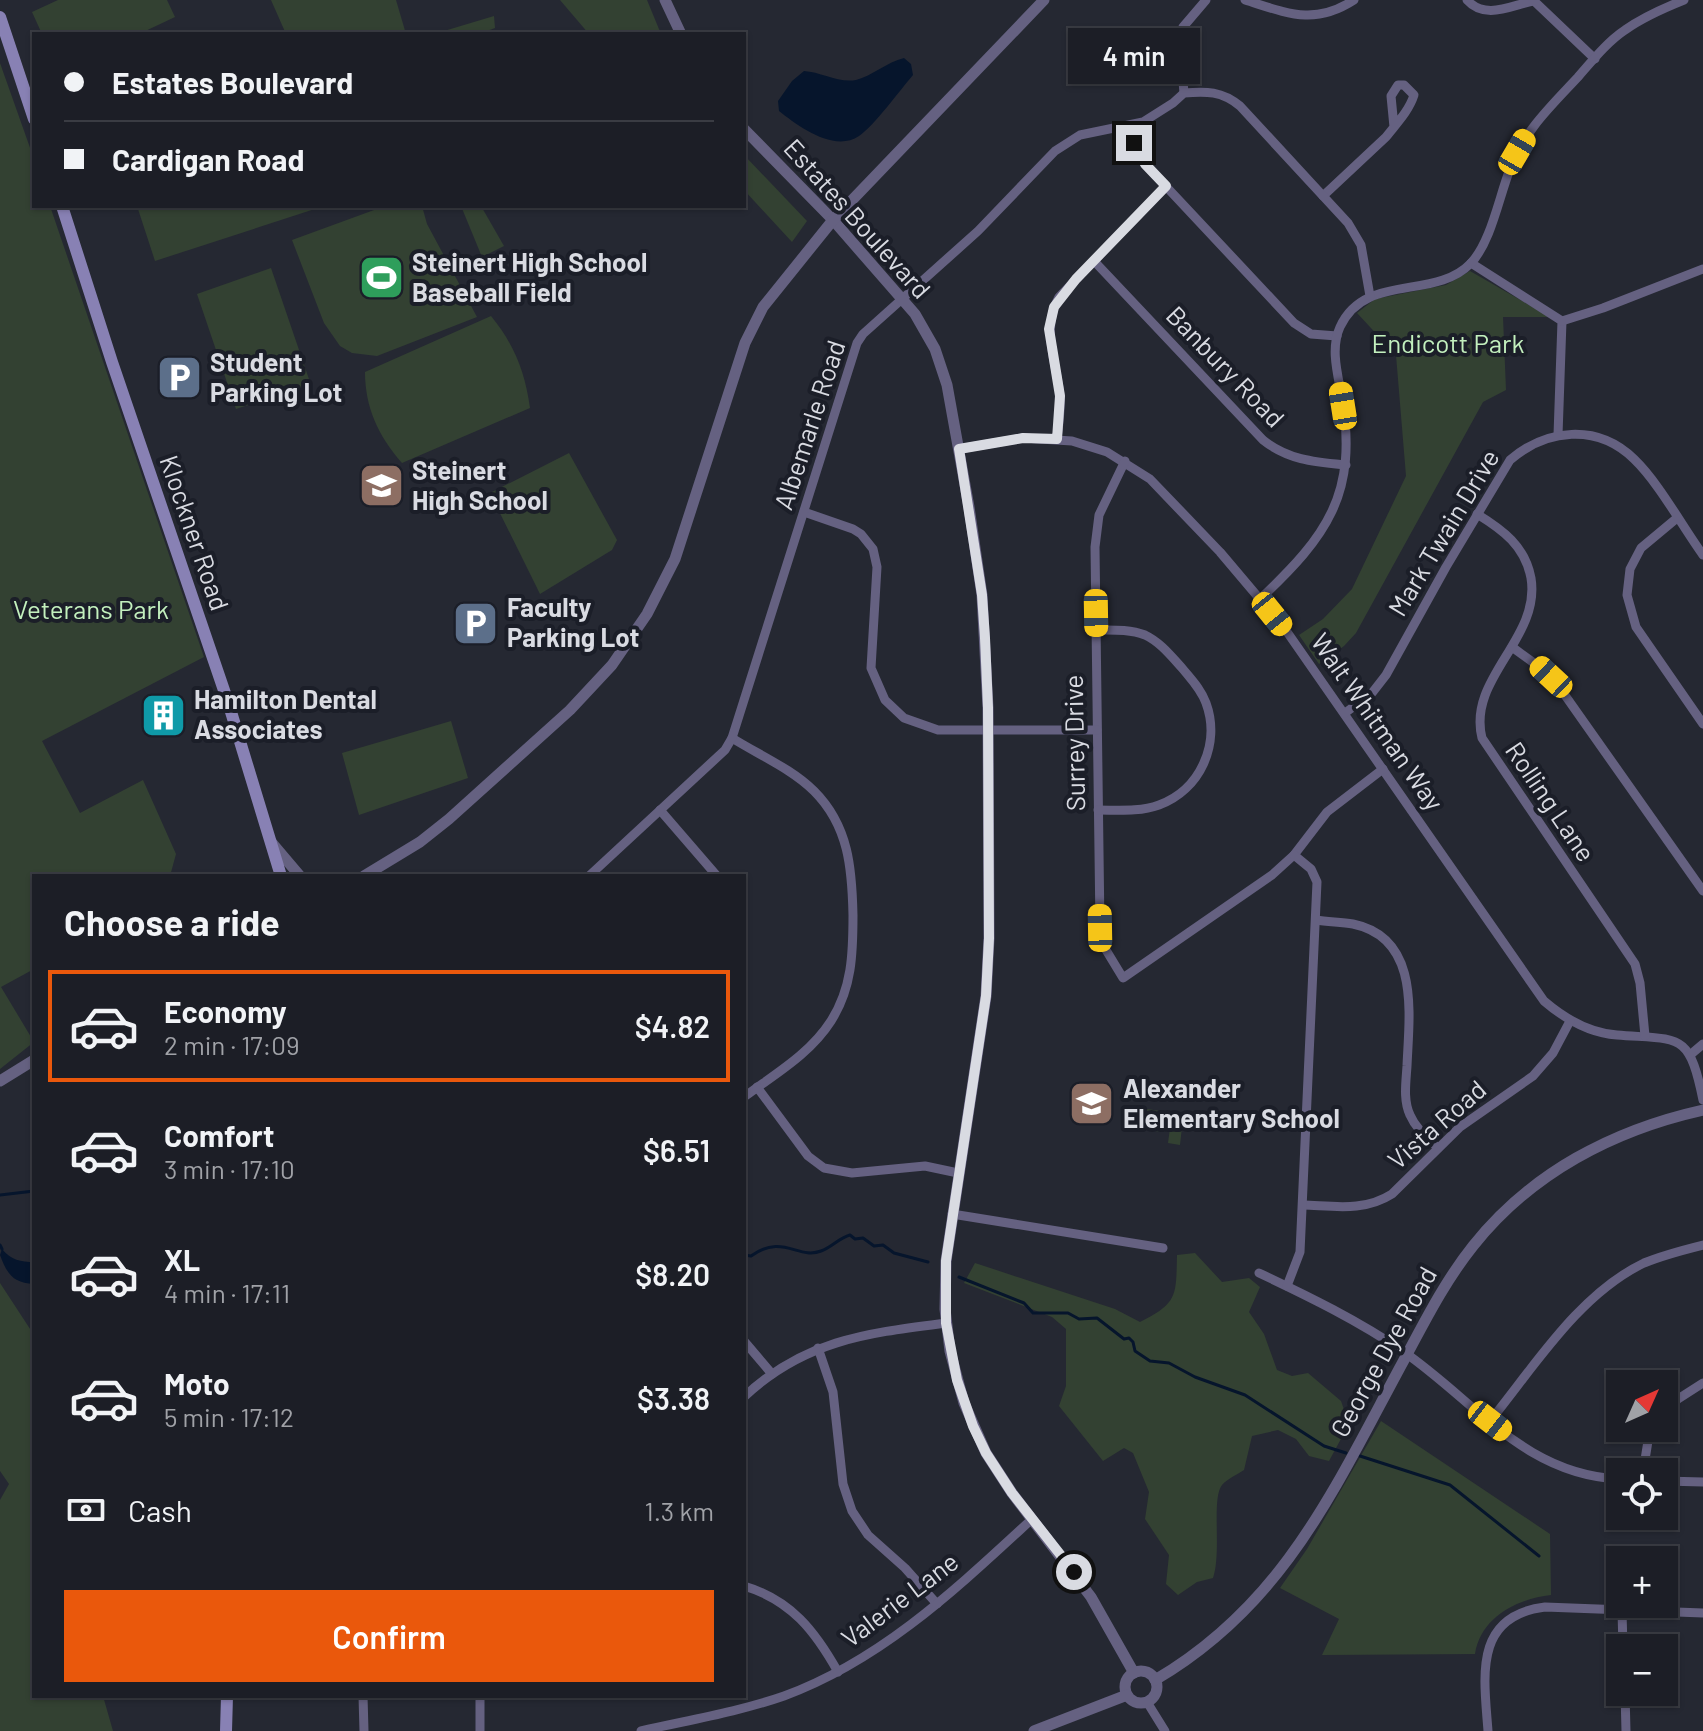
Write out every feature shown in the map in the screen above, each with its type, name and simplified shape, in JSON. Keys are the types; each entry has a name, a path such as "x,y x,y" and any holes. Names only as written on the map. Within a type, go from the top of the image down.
{"main road":[{"path":"0,17 32,113"},
{"name":"Klockner Road","path":"63,208 228,702 280,874"},
{"path":"226,1731 227,1698"}],"street":[{"path":"665,0 680,32"},
{"path":"367,874 420,842 449,819 570,710 612,665 654,601 675,559 752,326 775,288 833,220 1044,0"},
{"path":"1206,0 1179,35 1184,93 1211,92 1232,99 1348,223 1361,245 1370,296"},
{"path":"1245,0 1305,16 1331,12 1354,0"},
{"path":"1467,0 1473,7 1485,11 1533,0 1595,59"},
{"path":"1260,599 1296,565 1318,538 1335,506 1346,465 1347,430 1336,358 1337,336 1352,309 1370,296 1453,277 1471,263 1482,246 1510,168 1525,137 1621,32 1684,0"},
{"name":"Albemarle Road","path":"591,874 725,750 732,738 857,343 868,329 978,231 1055,151 1080,135 1131,125 1154,116 1184,93"},
{"path":"1131,125 1139,154 1294,323 1311,334 1337,336"},
{"path":"1323,196 1394,127"},
{"name":"Estates Boulevard","path":"746,131 833,220 903,298 926,331 942,368 959,449 982,595 989,730 988,967 946,1261 946,1323 957,1380 973,1426 998,1474 1091,1597 1134,1673"},
{"path":"1057,439 1060,396 1050,337 1050,318 1059,297 1166,186"},
{"name":"Banbury Road","path":"1094,261 1263,440 1298,459 1346,465"},
{"path":"1471,263 1562,321"},
{"path":"1562,321 1703,269"},
{"path":"1558,435 1562,321"},
{"name":"Mark Twain Drive","path":"1345,713 1372,693 1386,675 1510,460 1531,444 1558,435 1586,434 1622,449 1640,465 1703,555"},
{"name":"Walt Whitman Way","path":"959,449 1023,438 1057,439 1090,445 1125,461 1150,479 1260,599 1345,713 1544,1001 1570,1021 1601,1033 1670,1039 1690,1055"},
{"name":"Surrey Drive","path":"1125,461 1105,500 1096,531 1100,928 1106,950 1123,978 1272,875 1294,855"},
{"path":"804,512 853,529 873,549 877,567 870,655 874,680 885,700 904,718 926,728 1097,730"},
{"name":"Rolling Lane","path":"1477,514 1510,536 1519,547 1529,569 1532,594 1530,607 1512,647 1483,697 1478,717 1482,738 1635,964 1645,1036"},
{"path":"1677,518 1650,539 1635,559 1627,582 1628,606 1636,627 1703,724"},
{"path":"1096,630 1132,631 1162,646 1202,694 1211,730 1207,757 1201,770 1173,798 1149,808 1098,810"},
{"path":"1512,647 1538,666 1562,691 1703,891"},
{"path":"732,738 801,780 815,792 843,834 852,874 853,958 839,1007 808,1049 746,1095"},
{"path":"1287,1286 1300,1252 1317,882 1315,875 1294,855 1327,812 1383,769"},
{"path":"660,810 715,874"},
{"path":"271,843 298,874"},
{"path":"1316,920 1355,924 1366,929 1386,943 1402,965 1409,989 1407,1105 1416,1125 1438,1148"},
{"name":"Vista Road","path":"1303,1205 1360,1207 1392,1194 1480,1111 1544,1066 1570,1021"},
{"path":"1703,1044 1690,1055 1703,1100"},
{"path":"0,1081 32,1061"},
{"path":"757,1087 808,1156 824,1168 844,1173 925,1166 958,1173"},
{"name":"George Dye Road","path":"1155,1680 1224,1631 1282,1570 1315,1521 1458,1265 1492,1224 1532,1188 1576,1158 1623,1134 1703,1110"},
{"path":"952,1214 1163,1248"},
{"path":"1490,1421 1577,1314 1606,1287 1643,1264 1703,1245"},
{"path":"1259,1273 1372,1332 1407,1354 1548,1463 1581,1475 1606,1478"},
{"path":"746,1395 772,1374 818,1348 871,1333 946,1323"},
{"path":"746,1343 772,1374"},
{"path":"818,1348 833,1392 843,1484 852,1511 868,1535 905,1568 937,1604"},
{"path":"1678,1399 1703,1383"},
{"path":"1678,1481 1703,1482"},
{"name":"Valerie Lane","path":"641,1731 752,1706 794,1692 838,1672 879,1648 937,1604 1032,1519"},
{"path":"746,1587 774,1598 802,1618 822,1643 838,1672"},
{"path":"1488,1731 1484,1666 1489,1645 1503,1625 1523,1612 1545,1607 1606,1610"},
{"path":"1678,1612 1703,1613"},
{"path":"1144,1672 1155,1680 1156,1693 1147,1702 1138,1703 1127,1695 1126,1683 1134,1673 1144,1672"},
{"path":"1034,1731 1127,1695"},
{"path":"363,1698 364,1731"},
{"path":"480,1698 480,1731"},
{"path":"1147,1702 1165,1731"},
{"path":"1625,1706 1626,1731"}],"green space":[{"path":"58,0 167,0 175,17 143,32 41,32 32,12"},
{"path":"271,0 396,0 405,32 285,32"},
{"path":"560,0 647,0 660,32 587,32"},
{"path":"494,16 495,28 484,32 441,32"},
{"name":"Veterans Park","path":"0,63 32,153 32,208 51,208 204,657 42,741 80,813 143,780 176,854 171,874 32,874 32,970 1,987 32,1044 0,1069"},
{"path":"746,157 807,221 792,242 746,192"},
{"path":"138,208 318,208 155,261"},
{"name":"Steinert High School Baseball Field","path":"380,208 423,208 427,224 477,317 377,356 352,353 340,346 324,323 292,240"},
{"path":"462,208 482,208 504,246 482,257"},
{"path":"271,268 311,385 236,409 197,294"},
{"name":"Endicott Park","path":"1470,271 1550,317 1503,317 1506,390 1483,402 1356,633 1319,664 1299,635 1323,619 1352,589 1406,476 1396,355 1357,313 1375,299 1446,285"},
{"path":"491,316 517,359 530,408 402,463 374,420 367,397 365,372"},
{"path":"569,453 617,540 612,550 540,594 490,493"},
{"path":"451,721 468,778 359,815 342,753"},
{"path":"1147,1109 1167,1112 1165,1132 1145,1130"},
{"path":"1172,1113 1187,1115 1180,1145 1168,1143"},
{"path":"1195,1253 1222,1282 1249,1278 1260,1287 1249,1312 1264,1334 1277,1370 1292,1376 1308,1373 1341,1401 1349,1424 1329,1461 1309,1456 1296,1439 1278,1430 1252,1436 1244,1470 1224,1483 1219,1492 1213,1578 1197,1582 1178,1595 1166,1584 1169,1555 1145,1519 1149,1492 1133,1453 1124,1448 1103,1461 1059,1406 1066,1386 1066,1329 1052,1317 964,1283 975,1263 1115,1309 1140,1322 1162,1309 1172,1297 1177,1255"},
{"path":"0,1283 32,1332 32,1698 104,1698 113,1731 0,1731 0,1500 9,1484 0,1471"},
{"path":"1381,1421 1550,1534 1551,1595 1526,1601 1502,1612 1485,1630 1475,1654 1322,1655 1339,1619 1280,1588 1307,1549"}],"water":[{"path":"904,58 911,64 913,75 872,125 859,136 849,140 828,140 796,124 779,111 778,101 792,81 804,71 856,80"},
{"path":"2,1249 16,1260 32,1262 32,1284 12,1276 0,1255"}],"waterway":[{"path":"0,1195 32,1191"},
{"path":"746,1255 772,1247 813,1253 850,1235 855,1239 863,1238 874,1246 883,1245 894,1253 928,1262"},
{"path":"0,1245 2,1249"},
{"path":"959,1277 1024,1303 1033,1313 1068,1313 1079,1319 1097,1318 1124,1339 1129,1338 1135,1351 1150,1361 1169,1363 1195,1377 1245,1395 1324,1446 1346,1453"},
{"path":"1360,1456 1450,1485 1539,1556"}],"place":[{"name":"Steinert High School Baseball Field","path":"381,278"},
{"name":"Student Parking Lot","path":"179,378"},
{"name":"Steinert High School","path":"381,486"},
{"name":"Faculty Parking Lot","path":"476,623"},
{"name":"Hamilton Dental Associates","path":"163,715"},
{"name":"Alexander Elementary School","path":"1092,1104"}],"route":[{"path":"1074,1572 1012,1493 986,1453 964,1403 946,1323 946,1261 986,996 989,938 985,638 982,595 959,449 1023,438 1057,439 1060,396 1049,329 1054,307 1059,297 1166,186 1145,164 1134,143"}]}
